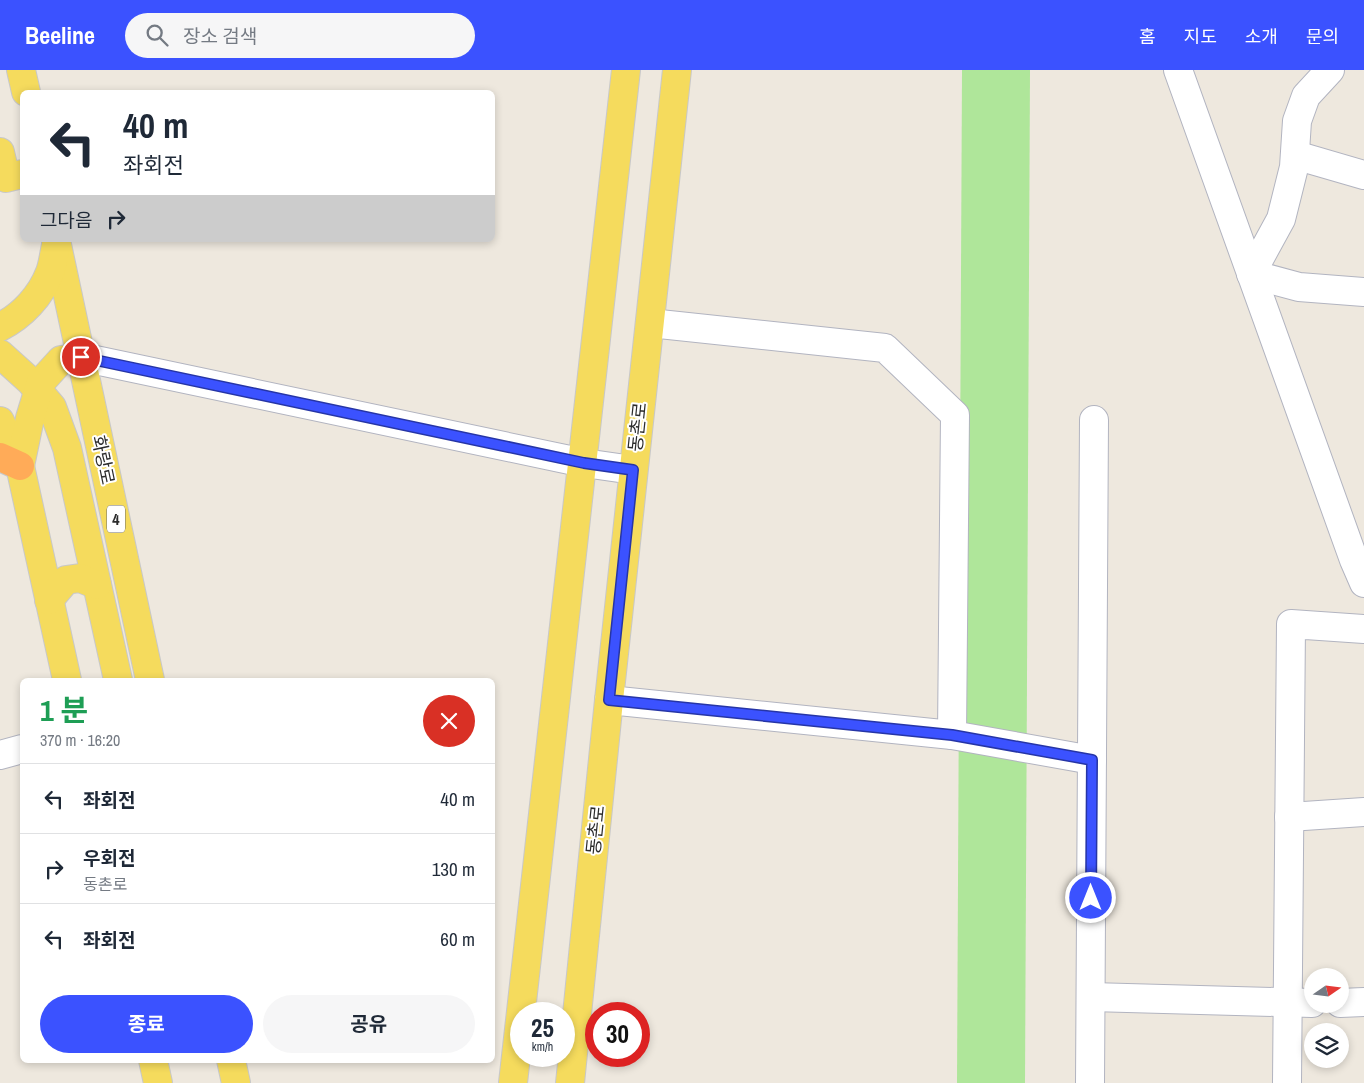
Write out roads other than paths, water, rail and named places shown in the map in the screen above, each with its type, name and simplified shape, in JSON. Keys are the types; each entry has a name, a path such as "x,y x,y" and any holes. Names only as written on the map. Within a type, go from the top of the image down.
{"main road":[{"path":"22,70 26,90"},
{"path":"513,1083 584,463 626,70"},
{"name":"동촌로","path":"570,1083 633,470 677,70"},
{"path":"0,152 6,178 20,174"},
{"path":"0,327 25,310 40,291 50,272 56,242"},
{"name":"화랑로","path":"56,242 150,678"},
{"path":"0,354 30,381 52,407 67,448 118,678"},
{"path":"10,462 30,418 41,382 61,360 81,357"},
{"path":"0,421 50,600 67,678"},
{"path":"50,600 66,580 80,578 97,585"},
{"path":"154,1063 158,1083"},
{"path":"233,1063 236,1083"}],"street":[{"path":"1178,70 1251,274 1362,572"},
{"path":"1251,274 1281,219 1294,167 1297,120 1306,96 1330,70"},
{"path":"1295,155 1364,176"},
{"path":"1251,274 1298,287 1364,292"},
{"path":"650,322 885,348 955,415 952,735"},
{"path":"81,357 584,463 633,470"},
{"path":"1090,1083 1094,420"},
{"path":"1287,1083 1300,1003 1289,817 1291,624 1364,629"},
{"path":"609,700 952,735 1092,760"},
{"path":"0,755 20,750"},
{"path":"1289,817 1364,812"},
{"path":"1091,997 1300,1003"},
{"path":"1349,1003 1364,1002"}]}
